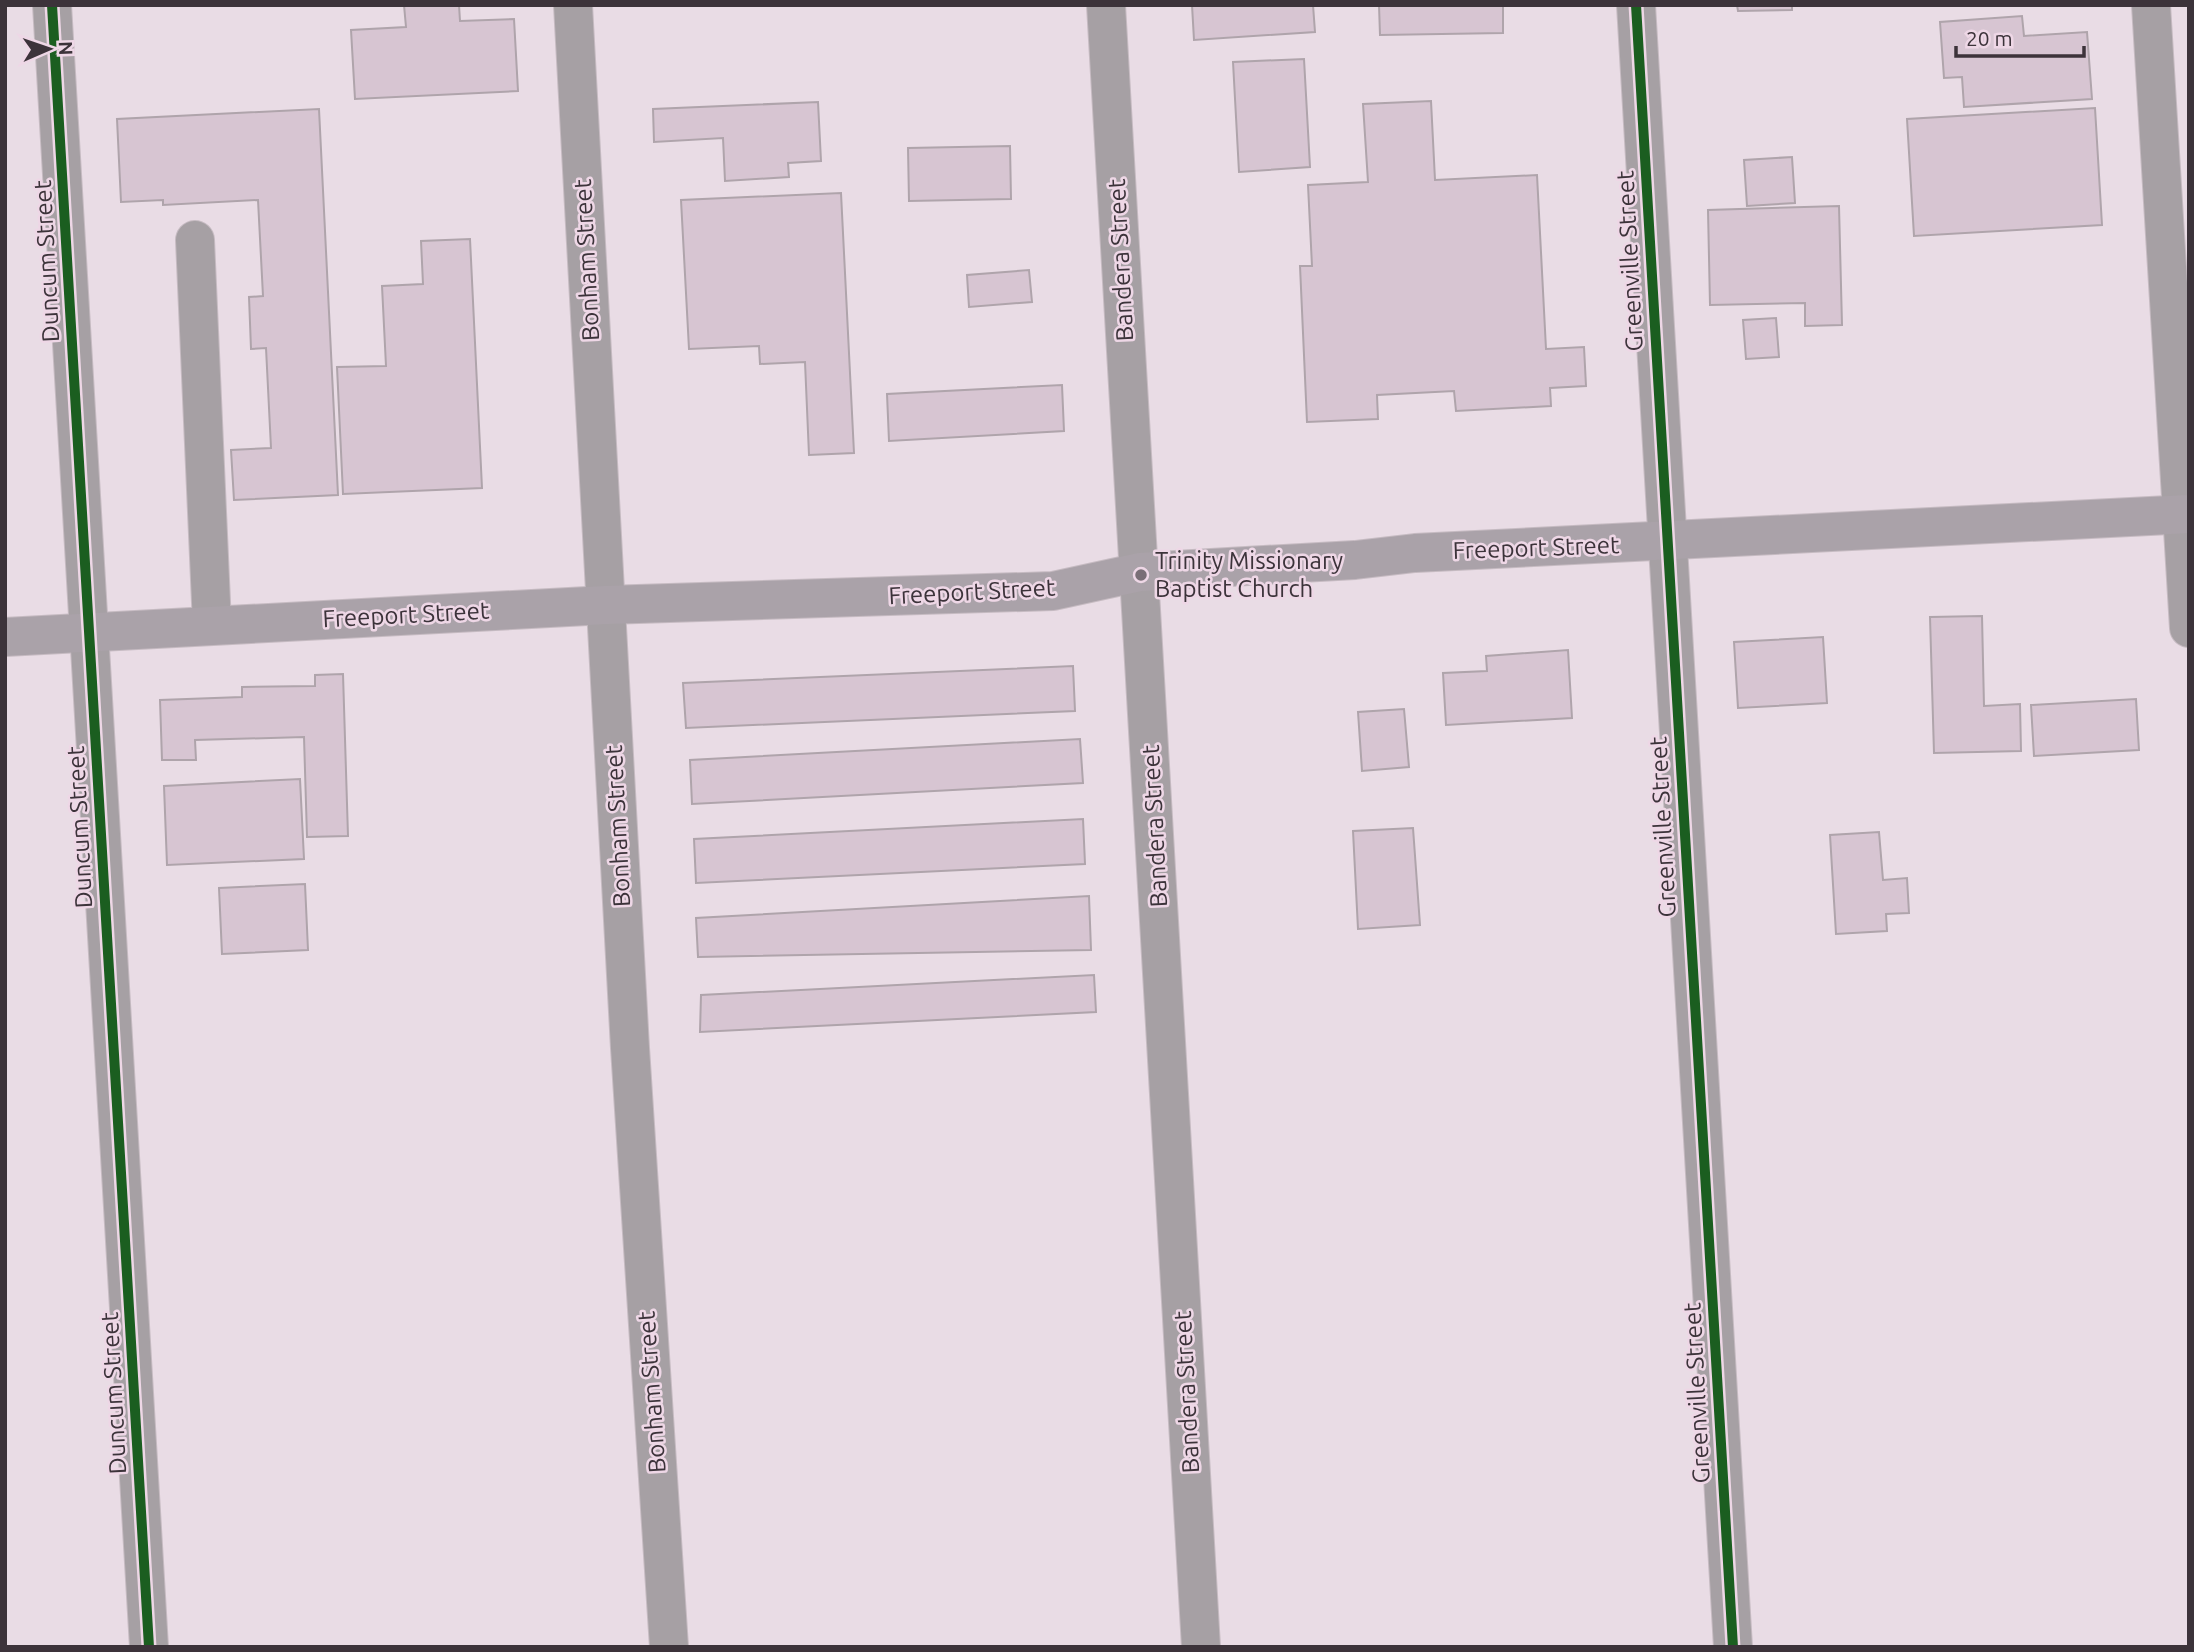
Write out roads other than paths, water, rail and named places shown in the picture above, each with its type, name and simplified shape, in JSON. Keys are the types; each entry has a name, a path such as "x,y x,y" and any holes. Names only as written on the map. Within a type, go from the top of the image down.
{"main road":[{"name":"Freeport Street","path":"5,637 606,605 1053,591 1140,572 1355,560 1415,553 1668,543 2185,514"}],"street":[{"name":"Duncum Street","path":"52,5 149,1647"},
{"name":"Bonham Street","path":"573,5 630,1048 669,1647"},
{"name":"Bandera Street","path":"1106,5 1201,1647"},
{"name":"Greenville Street","path":"1636,5 1733,1647"},
{"path":"2151,5 2185,514 2189,628"},
{"path":"195,240 212,625"}],"place":[{"name":"Trinity Missionary Baptist Church","path":"1141,575"}]}
